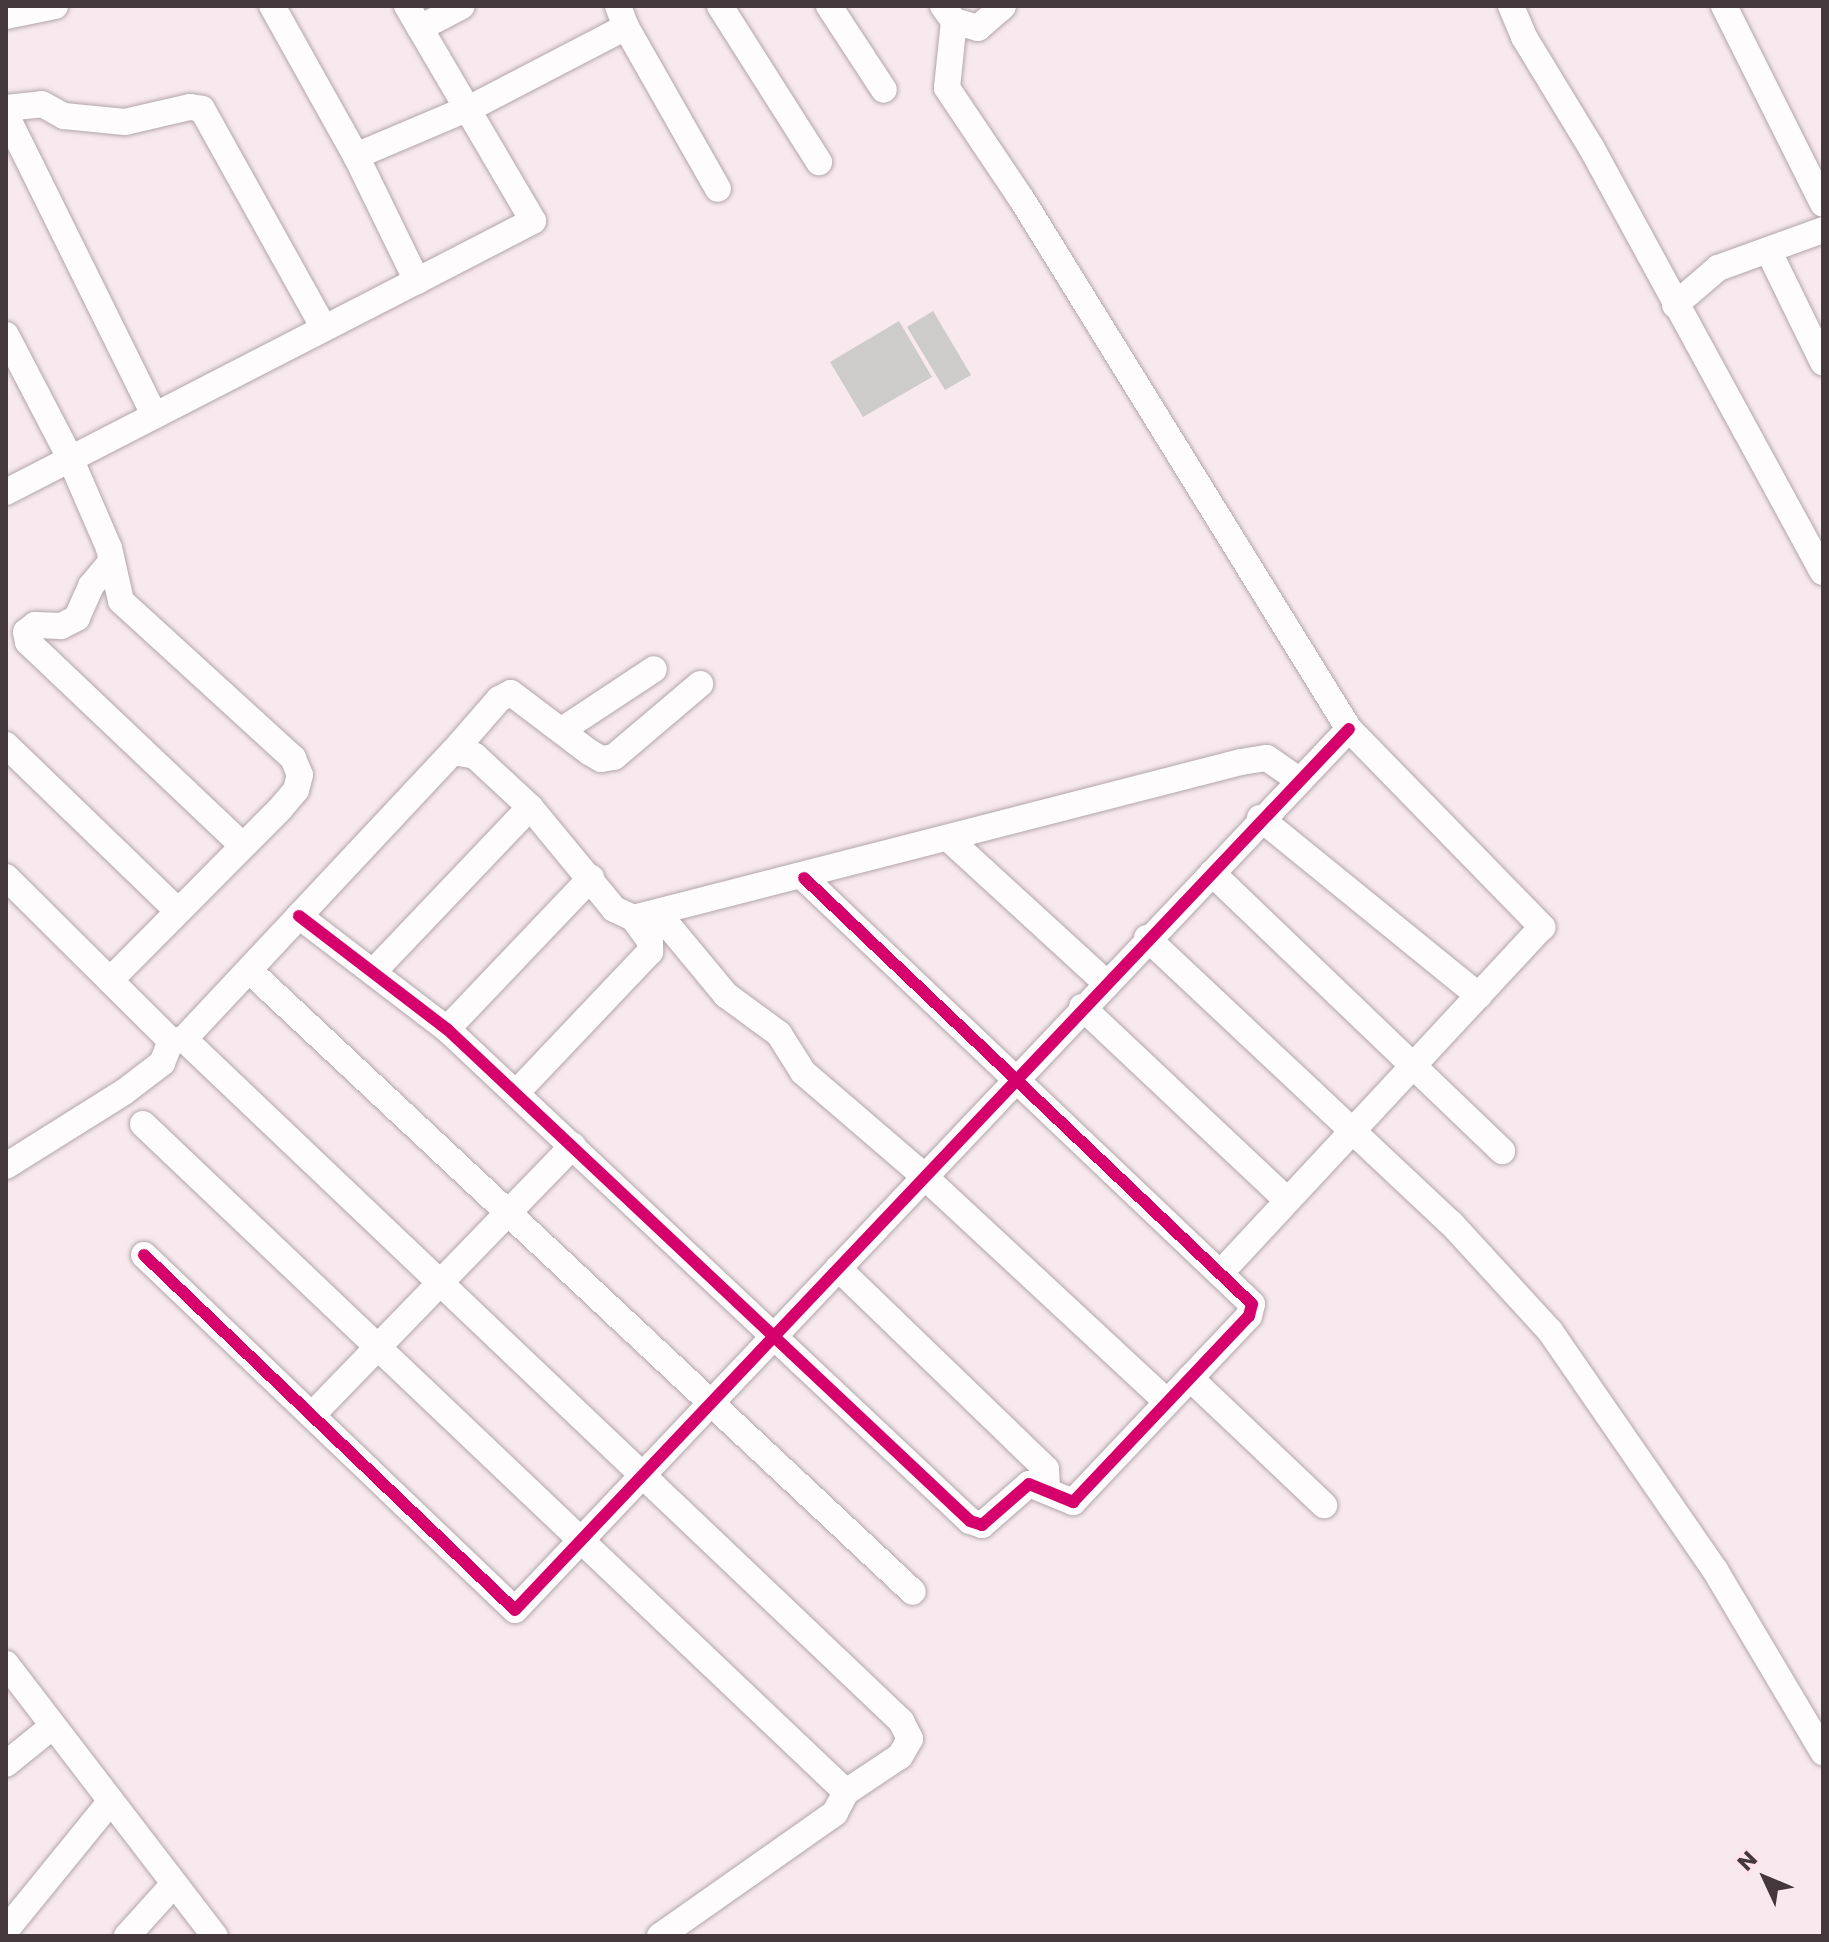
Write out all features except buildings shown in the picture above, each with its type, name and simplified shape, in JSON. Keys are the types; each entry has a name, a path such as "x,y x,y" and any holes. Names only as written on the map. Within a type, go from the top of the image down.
{"street":[{"path":"6,16 55,6"},
{"path":"272,6 356,156 417,281"},
{"path":"6,492 533,221 414,17 462,6"},
{"path":"720,6 819,162"},
{"path":"829,6 884,90"},
{"path":"1003,6 978,28 948,13 947,88 1021,198 1349,729 1542,927 1220,1274"},
{"path":"1511,6 1823,572"},
{"path":"1724,6 1823,204"},
{"path":"356,156 468,108 622,17 718,189"},
{"path":"6,108 42,104 64,116 125,122 190,107 202,109 324,328"},
{"path":"6,115 154,414"},
{"path":"1675,305 1718,268 1823,230"},
{"path":"1769,252 1823,362"},
{"path":"6,335 70,458 111,562 121,601 298,767 296,790 110,980"},
{"path":"111,562 91,586 77,618 61,626 35,625 26,632 28,642 242,845"},
{"path":"562,730 654,669"},
{"path":"6,1166 124,1092 162,1063 178,1040 250,971 506,694 518,696 601,759 614,757 700,684"},
{"path":"144,1255 511,1608 521,1606 925,1177 1015,1077 1212,873 1297,779 1349,729"},
{"path":"6,745 177,910"},
{"path":"453,752 475,756 530,807 614,909 645,915 804,878 1241,762 1267,758 1297,779"},
{"path":"375,970 530,807"},
{"path":"1260,818 1479,996"},
{"path":"950,840 1105,982"},
{"path":"1212,873 1502,1151"},
{"path":"6,877 110,980 440,1281 644,1473 901,1721 910,1739 900,1756 846,1792 835,1813 660,1936"},
{"path":"447,1029 591,878"},
{"path":"299,916 375,970 447,1029 772,1337 975,1524 982,1525 1021,1487 1035,1483 1067,1501 1080,1497 1252,1310 1220,1274 804,878"},
{"path":"516,1093 650,952 645,915"},
{"path":"645,915 726,995 779,1034 803,1072 925,1177 1167,1402"},
{"path":"1147,938 1451,1223 1550,1331 1715,1570 1823,1752"},
{"path":"250,971 708,1406 913,1592"},
{"path":"1082,1007 1287,1200"},
{"path":"143,1124 579,1543 846,1792"},
{"path":"312,1415 573,1146"},
{"path":"838,1268 1046,1469 1047,1488"},
{"path":"1190,1378 1324,1505"},
{"path":"7,1666 215,1936"},
{"path":"6,1764 53,1726"},
{"path":"6,1930 111,1801"},
{"path":"127,1936 174,1884"}],"cycle path":[{"path":"144,1255 515,1610 1349,729"},
{"path":"299,916 447,1029 970,1521 982,1525 1029,1484 1073,1502 1249,1316 1252,1304 804,878"}]}
